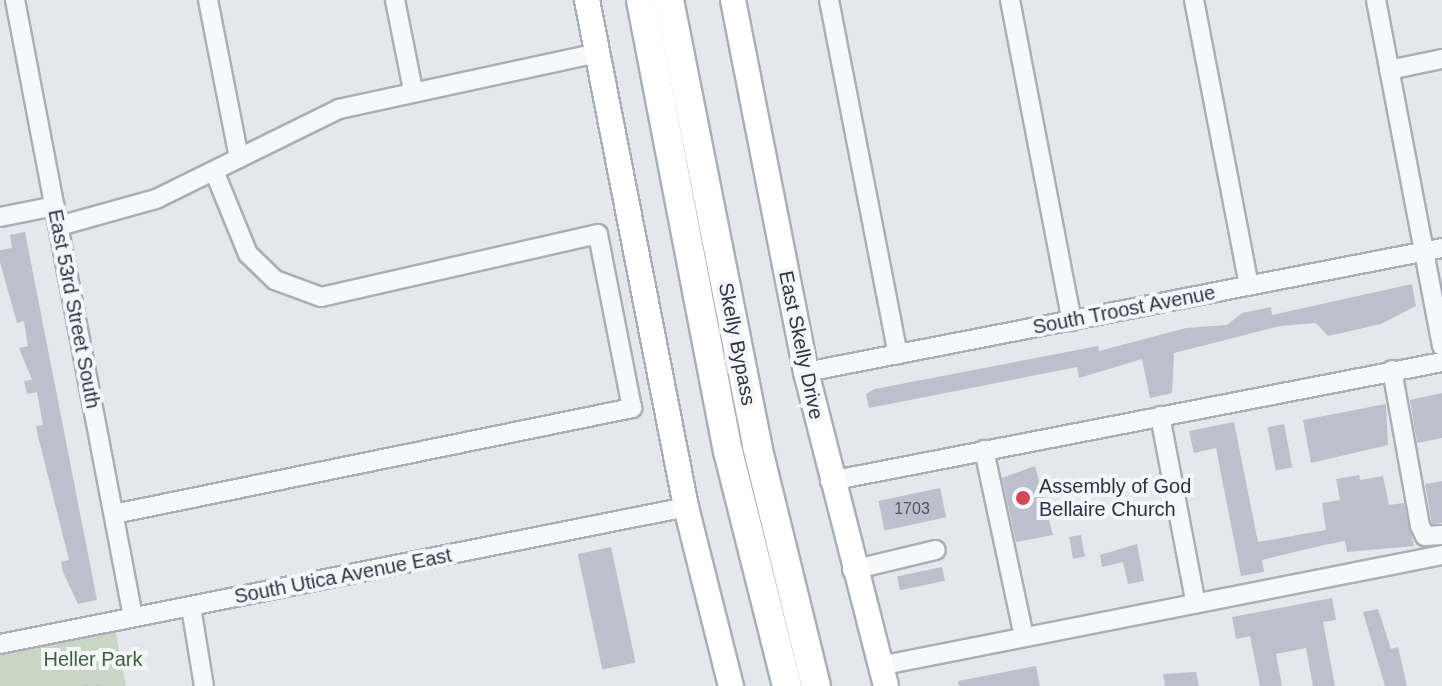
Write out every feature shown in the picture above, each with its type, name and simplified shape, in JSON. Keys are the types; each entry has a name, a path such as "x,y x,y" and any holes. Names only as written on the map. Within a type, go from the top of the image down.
{"highway":[{"name":"Skelly Bypass","path":"641,0 728,451 787,686"},
{"name":"Skelly Bypass","path":"669,0 757,446 816,686"}],"main road":[{"path":"587,0 686,507 731,686"},
{"name":"East Skelly Drive","path":"733,0 830,481 882,676"}],"street":[{"name":"East 53rd Street South","path":"15,0 133,617"},
{"path":"208,0 239,158"},
{"path":"395,0 413,90"},
{"path":"829,0 898,354"},
{"path":"1010,0 1072,321"},
{"path":"1194,0 1249,285"},
{"path":"1376,0 1389,70 1433,250 1442,346"},
{"path":"59,226 156,199 215,173 339,109 413,90 597,53"},
{"path":"1389,70 1442,59"},
{"path":"114,514 632,408 598,234 321,297 275,280 248,254 215,173"},
{"path":"0,217 55,206"},
{"name":"South Troost Avenue","path":"806,372 1433,250"},
{"path":"830,481 1442,362"},
{"path":"1392,370 1420,526 1425,536 1442,535"},
{"path":"1160,416 1196,604"},
{"path":"984,450 1024,637"},
{"name":"South Utica Avenue East","path":"0,644 686,507"},
{"path":"852,570 936,550"},
{"path":"882,676 1024,637 1442,555"},
{"path":"191,607 204,686"}],"path":[{"path":"83,686 104,686"}],"green space":[{"name":"Heller Park","path":"115,629 126,686 0,686 0,651"}],"building":[{"path":"25,232 97,600 78,604 61,562 69,560 36,426 43,425 37,392 27,394 24,381 32,380 19,348 28,346 24,321 17,323 0,262 0,250 12,248 10,235"},
{"path":"1412,284 1416,306 1381,324 1328,336 1316,323 1280,326 1174,353 1172,393 1150,398 1142,359 1079,378 1077,367 869,408 866,394 875,389 1098,346 1099,351 1186,328 1227,325 1242,313 1271,307 1272,315"},
{"path":"1442,393 1442,438 1417,443 1410,400"},
{"path":"1386,404 1388,445 1311,463 1303,420"},
{"path":"1234,422 1258,542 1326,530 1322,503 1340,500 1336,479 1359,475 1360,480 1383,476 1389,505 1404,503 1414,546 1347,552 1345,541 1262,560 1264,572 1241,576 1216,448 1194,453 1189,431"},
{"path":"1284,424 1292,467 1276,470 1267,427"},
{"name":"Assembly of God Bellaire Church","path":"1035,466 1053,535 1016,542 1002,478"},
{"path":"1442,481 1442,523 1432,524 1425,484"},
{"path":"940,488 946,517 885,530 878,501"},
{"path":"1081,535 1085,557 1073,559 1069,537"},
{"path":"1137,544 1144,581 1128,584 1123,562 1102,567 1100,555"},
{"path":"611,547 636,662 602,669 578,554"},
{"path":"942,567 945,581 900,590 897,577"},
{"path":"1332,598 1336,620 1323,622 1335,686 1313,686 1306,648 1276,654 1282,686 1260,686 1250,636 1236,639 1232,617"},
{"path":"1378,609 1391,649 1398,647 1407,686 1385,686 1363,612"},
{"path":"1036,666 1040,686 959,686 958,681"},
{"path":"1196,672 1199,686 1165,686 1163,674"}],"place":[{"name":"Assembly of God Bellaire Church","path":"1023,498"}]}
